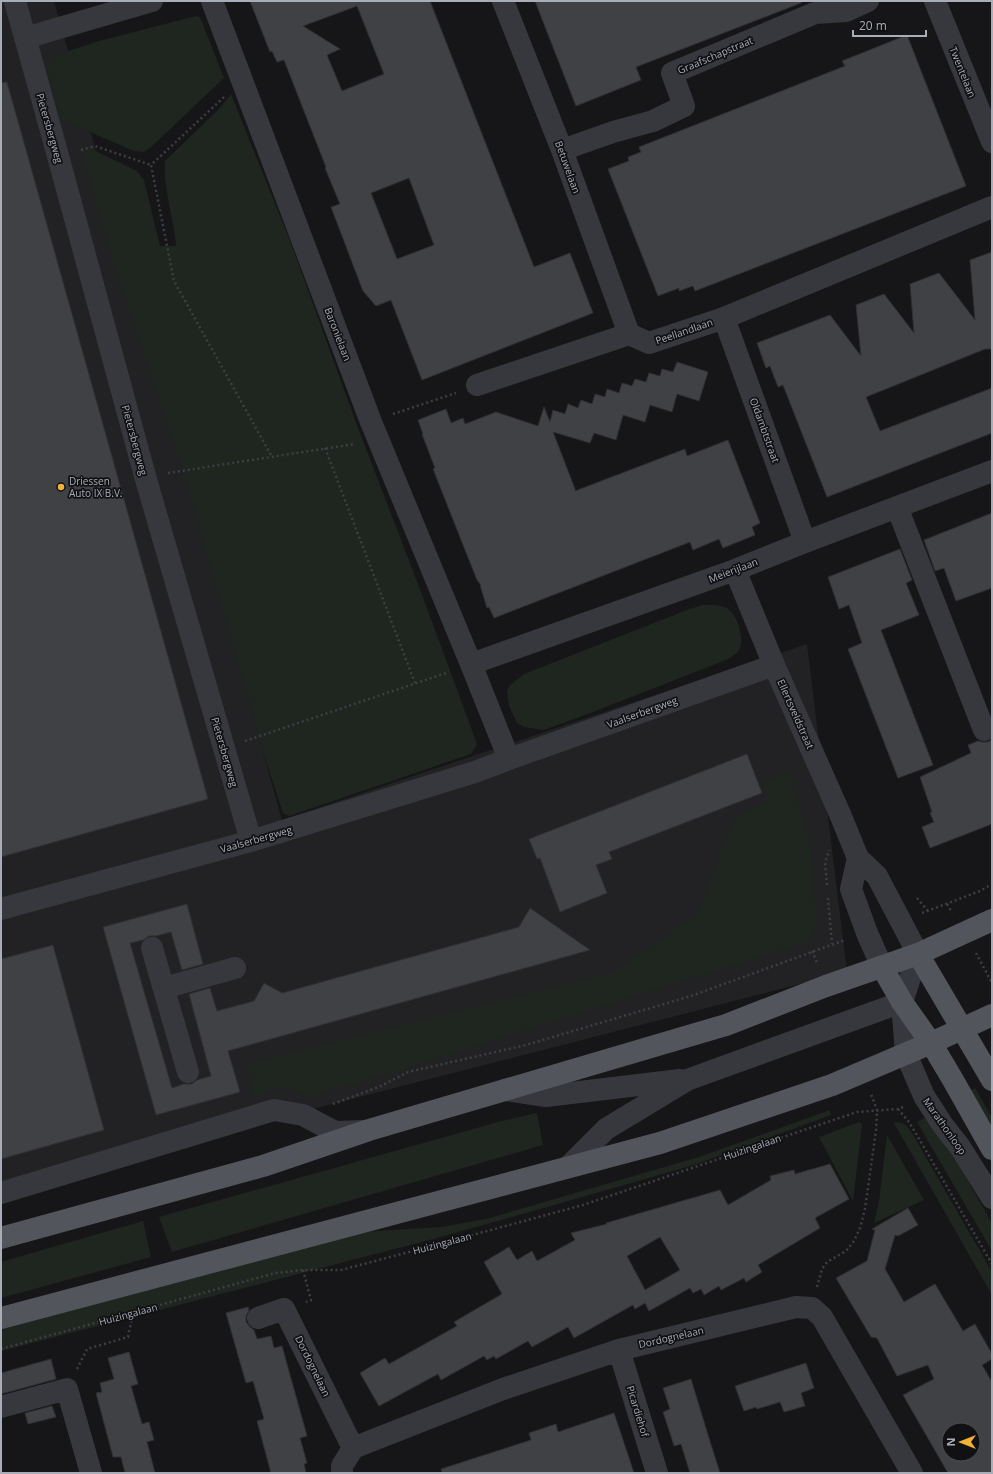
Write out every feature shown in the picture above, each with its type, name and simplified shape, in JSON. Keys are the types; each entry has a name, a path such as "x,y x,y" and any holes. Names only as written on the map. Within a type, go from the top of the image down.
{"main road":[{"path":"1,1238 263,1166 369,1130 726,1025 826,986 918,954 992,920"},
{"path":"918,954 992,1080"},
{"path":"882,967 902,1002 931,1044 992,1149"},
{"path":"1,1318 568,1166 660,1143 832,1085 931,1044 992,1015"}],"street":[{"name":"Pietersbergweg","path":"15,1 145,476 251,841"},
{"path":"25,38 152,1"},
{"name":"Baronielaan","path":"212,1 375,431 471,664"},
{"name":"Betuwelaan","path":"503,1 562,150 629,334"},
{"name":"Graafschapstraat","path":"562,150 613,132 653,121 684,106 672,73 815,13 846,10 868,1"},
{"name":"Twentelaan","path":"935,1 992,142"},
{"name":"Peellandlaan","path":"629,334 650,343 724,318 992,206"},
{"name":"Oldambtstraat","path":"724,318 805,542"},
{"path":"477,385 629,334"},
{"name":"Meierijlaan","path":"471,664 735,570 992,471"},
{"path":"897,507 984,730"},
{"name":"Ellertsveldstraat","path":"735,570 774,665 858,858 877,876 918,954"},
{"path":"471,664 509,759"},
{"name":"Vaalserbergweg","path":"1,909 251,841 475,772 774,665"},
{"path":"858,858 851,889 867,933 882,967"},
{"path":"152,948 188,1072"},
{"path":"568,1166 606,1129 687,1080 902,1002 918,954"},
{"path":"164,988 235,968"},
{"name":"Marathonloop","path":"902,1002 906,1054 924,1096 942,1124 960,1147 992,1198"},
{"path":"504,1090 546,1096 687,1080"},
{"path":"1,1193 274,1110 303,1115 334,1132 369,1130"},
{"name":"Dordognelaan","path":"258,1318 284,1309 354,1448 503,1389 619,1350 796,1308 812,1308"},
{"path":"812,1308 822,1317 912,1473"},
{"name":"Picardiehof","path":"619,1350 657,1473"},
{"path":"1,1407 67,1389 91,1473"},
{"path":"342,1473 342,1466 354,1448"}],"path":[{"path":"151,165 242,80"},
{"path":"58,156 95,146 151,165"},
{"path":"151,165 174,281 272,456"},
{"path":"145,476 325,448 375,431 477,385"},
{"path":"325,448 415,683"},
{"path":"224,748 471,664"},
{"path":"928,911 980,891 992,884"},
{"path":"303,1115 380,1086 408,1072 526,1045 668,1003 691,996 812,951"},
{"path":"898,1109 909,1122 992,1264"},
{"name":"Huizingalaan","path":"1,1349 275,1273 303,1270 341,1270 583,1205 857,1112 877,1110 876,1130 865,1209 860,1228 854,1241 846,1251 827,1262 822,1269 812,1308"},
{"path":"67,1389 87,1349 128,1337 133,1312"}],"shaded area":[{"path":"1,1 54,1 282,820 807,644 847,972 1,1189"},
{"path":"196,16 200,17 224,78 150,148 143,152 134,151 60,119 48,72 48,62 53,56 99,41"},
{"path":"231,94 292,246 355,420 477,744 471,754 289,816 283,813 264,755 182,468 108,246 79,143 137,171 144,180 160,246 176,246 167,193 165,161 220,108"},
{"path":"702,605 721,606 731,611 737,621 741,634 741,645 739,650 733,656 544,730 524,727 517,723 509,706 507,691 509,686 524,674"},
{"path":"790,771 811,847 817,927 808,942 307,1098 284,1087 254,1097 246,1064 614,972 699,912 732,820 770,800 763,783"},
{"path":"975,1088 992,1118 992,1137 966,1092"},
{"path":"830,1110 831,1115 697,1164 433,1239 1,1351 1,1330 295,1246 361,1232 441,1227 486,1219 699,1157"},
{"path":"537,1113 543,1145 172,1252 159,1217 498,1122"},
{"path":"930,1115 992,1223 992,1251 917,1122"},
{"path":"859,1122 862,1125 853,1201 819,1137"},
{"path":"900,1122 906,1126 910,1131 992,1272 992,1295 894,1123"},
{"path":"887,1135 924,1200 874,1223 879,1201"},
{"path":"143,1221 151,1257 1,1298 1,1262"}],"building":[{"path":"250,1 430,1 534,267 570,253 593,313 422,380 391,300 376,306 363,291 331,207 340,204 325,168 326,167 284,60 277,62 272,51 270,52","holes":["357,6 384,74 342,91 327,55 340,49 303,26","409,178 434,245 397,259 371,193"]},
{"path":"535,1 801,1 801,3 636,67 641,80 576,106"},
{"path":"907,35 966,186 695,291 693,286 679,291 679,288 658,296 608,169 629,161 628,157 641,152 639,147 845,66 842,61"},
{"path":"7,82 208,799 1,857 1,83"},
{"path":"992,252 992,349 985,349 866,397 880,431 992,388 992,433 827,497 783,385 778,387 770,366 766,368 757,343 830,315 861,356 856,305 884,294 914,333 910,284 939,273 975,320 970,260"},
{"path":"677,362 708,372 699,401 677,394 672,412 650,405 645,422 623,415 616,440 594,433 590,443 553,432 575,491 685,449 687,456 728,440 760,523 752,527 755,535 723,548 719,539 693,550 690,542 494,618 489,607 487,608 481,585 477,580 433,469 435,468 418,420 446,409 451,423 463,418 465,424 496,412 538,426 544,407 550,422 553,410 565,414 568,404 578,408 581,400 592,404 595,394 605,397 607,389 619,393 622,383 632,386 635,379 646,382 649,373 660,376 662,369 673,372"},
{"path":"992,513 992,588 956,601 944,568 935,571 924,540"},
{"path":"900,549 912,580 906,583 919,615 881,630 933,765 898,778 848,649 862,643 849,605 839,609 828,577"},
{"path":"992,739 992,824 930,848 922,827 934,822 920,777 971,753 968,745 978,741 988,742"},
{"path":"747,754 762,793 609,852 612,859 596,865 607,893 560,912 540,858 537,859 529,839"},
{"path":"187,904 203,964 182,970 171,932 156,936 149,936 143,940 130,943 172,1088 184,1084 192,1084 197,1080 211,1076 189,994 210,988 217,1011 254,1001 264,983 282,993 519,927 530,908 590,950 228,1051 240,1092 156,1115 103,927"},
{"path":"53,945 104,1130 1,1159 1,959"},
{"path":"830,1164 849,1199 815,1218 820,1228 758,1265 762,1272 746,1282 744,1278 721,1290 719,1286 704,1295 701,1289 693,1293 690,1288 649,1311 645,1303 635,1309 633,1305 574,1338 568,1327 532,1347 528,1341 496,1359 494,1356 487,1360 484,1356 441,1380 438,1374 379,1406 360,1373 385,1358 389,1364 457,1326 454,1322 502,1294 484,1262 509,1247 517,1260 532,1251 537,1261 575,1240 571,1233 607,1224 606,1223 720,1190 728,1205 771,1180 770,1176 794,1170 795,1174","holes":["660,1237 680,1270 645,1290 627,1256"]},
{"path":"908,1208 918,1225 898,1236 895,1235 885,1269 904,1302 935,1284 963,1331 975,1324 992,1354 992,1359 982,1365 992,1382 992,1473 948,1473 942,1462 981,1462 981,1422 941,1422 941,1461 903,1395 934,1379 928,1365 897,1376 877,1338 871,1337 836,1278 867,1261 875,1230 872,1229"},
{"path":"248,1307 249,1310 246,1316 246,1322 254,1330 257,1339 271,1336 274,1348 282,1346 307,1436 300,1438 307,1463 304,1464 306,1473 271,1473 257,1421 264,1419 253,1381 246,1383 226,1313"},
{"path":"129,1352 138,1384 131,1386 142,1424 149,1422 154,1440 147,1442 155,1473 125,1473 121,1457 113,1457 96,1393 102,1392 100,1383 114,1379 108,1358"},
{"path":"51,1359 56,1379 1,1394 1,1373"},
{"path":"806,1363 814,1388 801,1393 805,1406 784,1412 780,1402 757,1409 756,1407 744,1411 735,1386"},
{"path":"691,1379 720,1473 690,1473 681,1444 674,1446 663,1412 670,1409 663,1388"},
{"path":"52,1406 56,1417 28,1424 25,1413"},
{"path":"614,1413 634,1473 442,1473 441,1469 531,1440 529,1433 556,1424 558,1432"}],"place":[{"name":"Driessen Auto IX B.V.","path":"61,487"}]}
